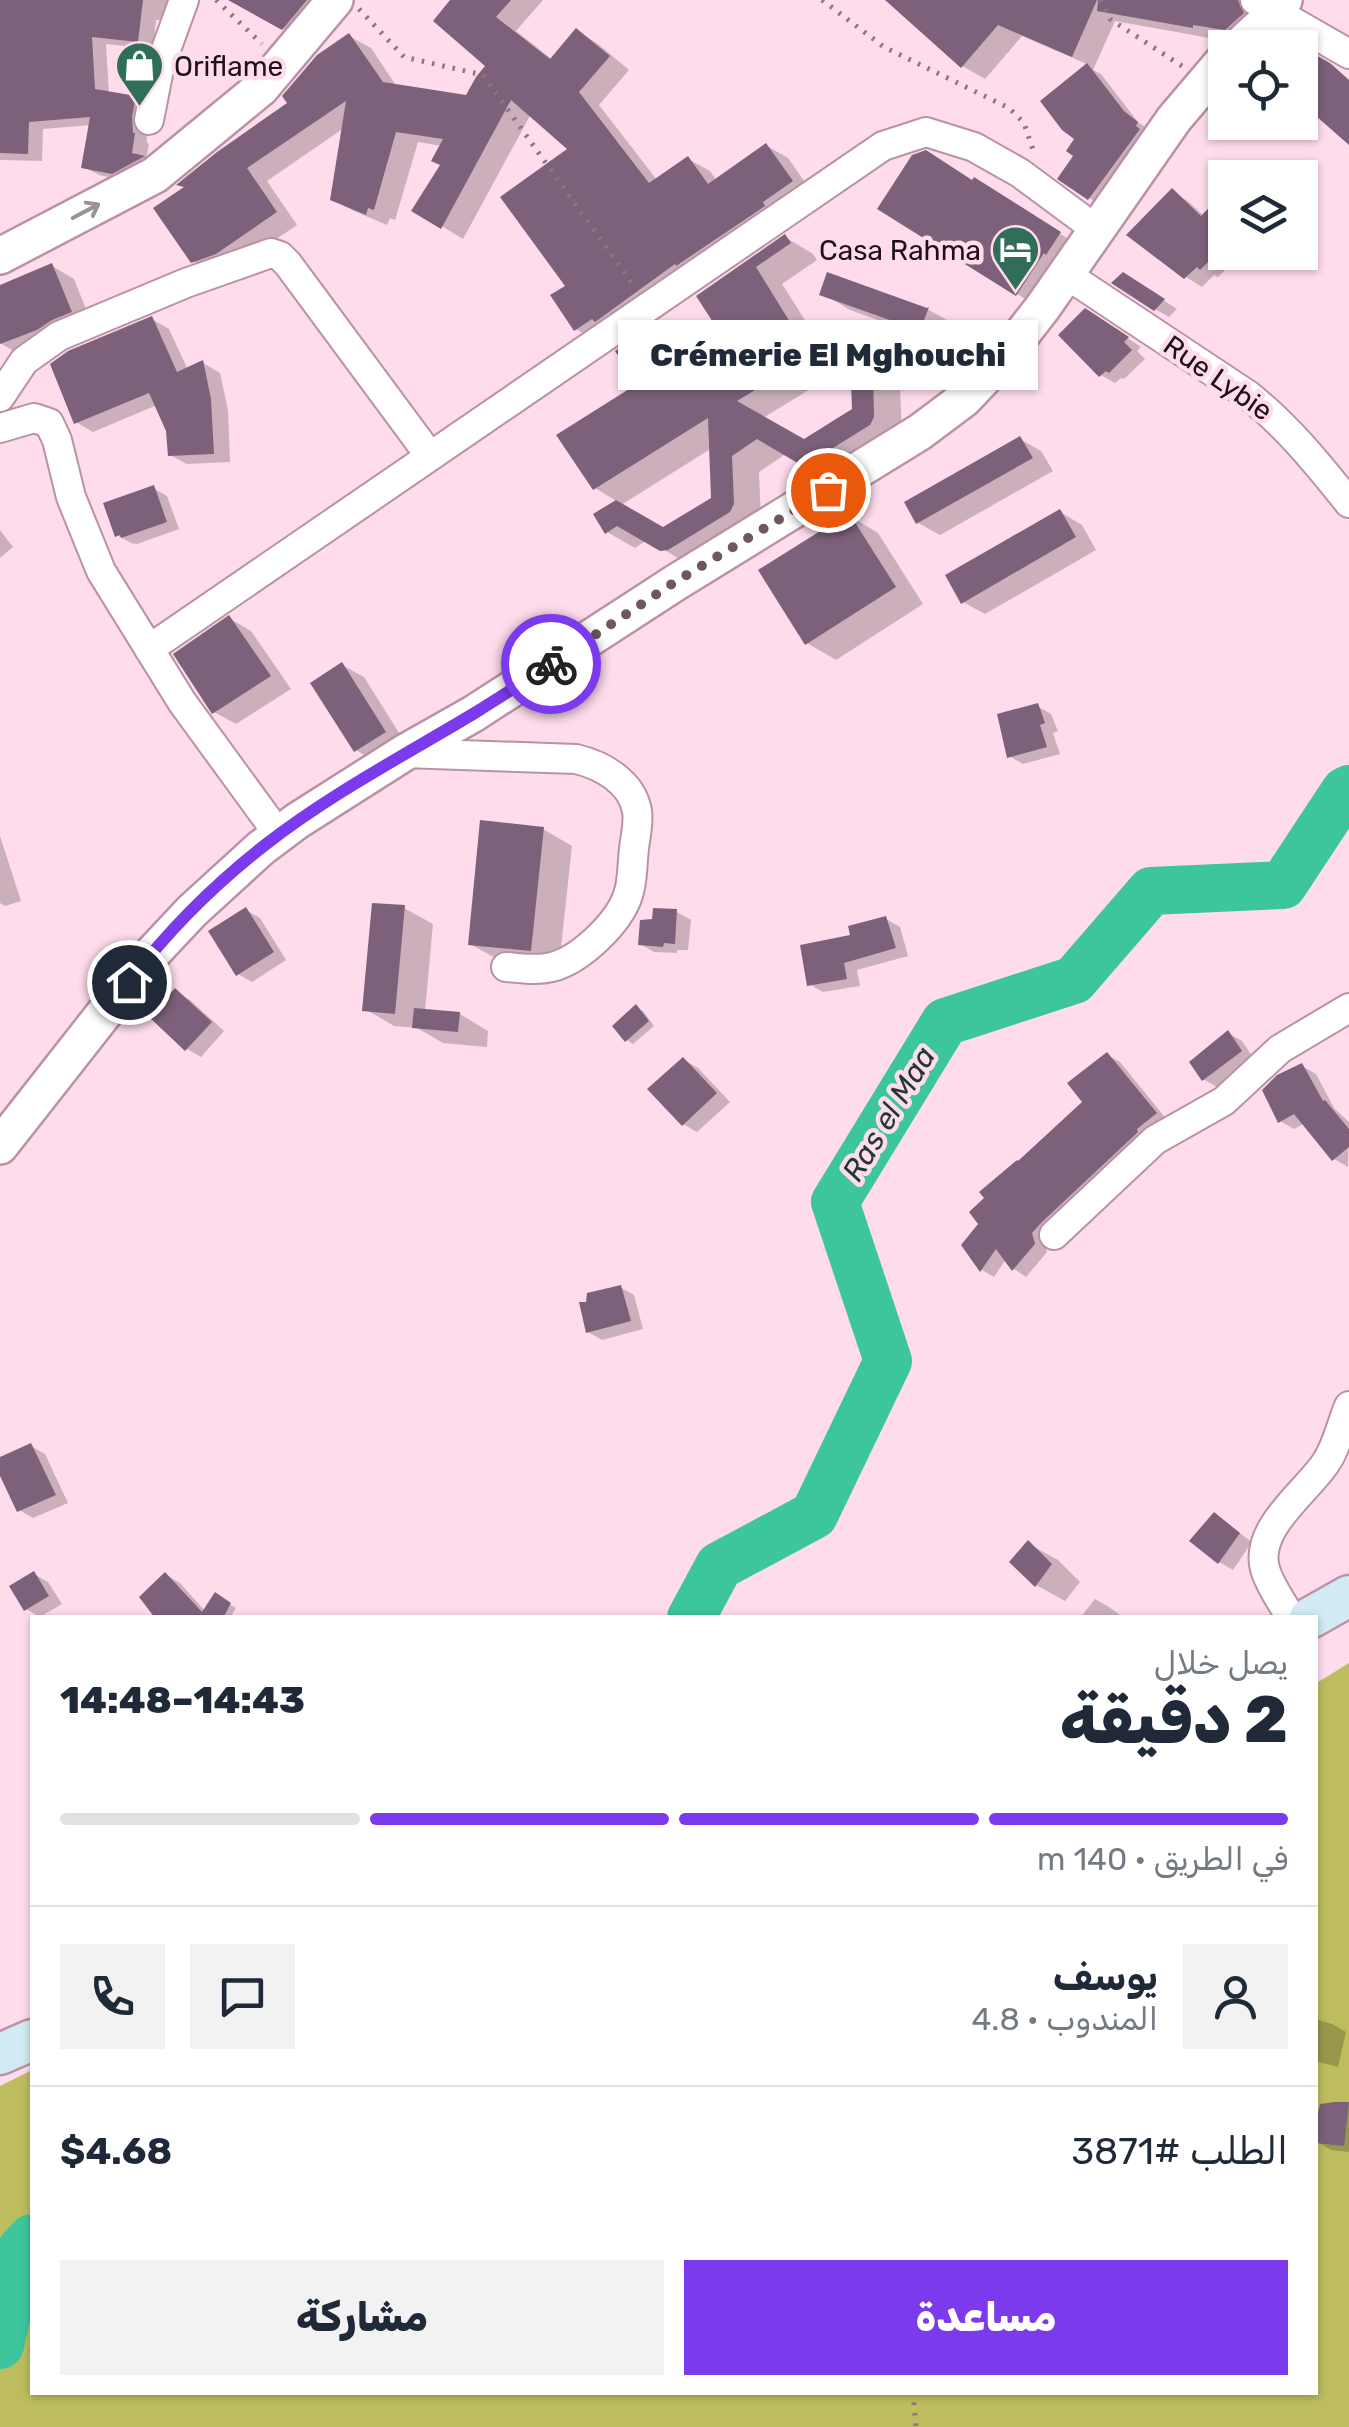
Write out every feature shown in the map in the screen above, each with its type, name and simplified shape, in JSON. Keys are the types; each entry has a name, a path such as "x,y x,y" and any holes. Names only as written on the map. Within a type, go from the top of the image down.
{"main road":[{"path":"1315,1615 1349,1596"},
{"path":"0,2054 30,2041"}],"street":[{"path":"148,120 159,69 184,0"},
{"path":"0,256 154,175 261,88 335,0"},
{"path":"1251,30 1271,4 1349,54"},
{"path":"0,1146 146,960 192,911 261,848 404,753 473,714 675,582 920,432 964,399 1006,356 1138,169 1208,79"},
{"path":"149,649 883,146 926,132 974,147 1029,180 1096,230"},
{"path":"0,397 24,361 59,336 271,252 288,264 430,456"},
{"name":"Rue Lybie","path":"1066,275 1259,403 1308,452 1349,503"},
{"path":"0,428 34,418 49,422 71,497 101,571 182,702 279,835"},
{"path":"404,753 576,758 597,764 613,775 633,799 638,813 630,891 616,919 571,960 534,969 506,967"},
{"path":"1054,1234 1155,1140 1224,1101 1280,1050 1349,1008"},
{"path":"1289,1615 1270,1583 1264,1549 1271,1531 1331,1454 1349,1406"}],"path":[{"path":"216,0 282,63"},
{"path":"350,0 404,57 483,75 649,308"},
{"path":"822,0 884,47 1009,108 1024,123 1034,148 1029,180"},
{"path":"1100,0 1110,20 1208,67"},
{"path":"913,2395 916,2427"}],"shaded area":[{"path":"1349,1663 1349,2427 0,2427 0,2086 30,2071 30,2395 1318,2395 1318,1682"}],"building":[{"path":"0,0 143,0 138,42 92,37 95,89 136,96 132,153 145,156 112,174 81,168 90,117 29,122 28,154 0,153"},
{"path":"228,0 307,0 282,30"},
{"path":"450,0 511,0 496,17 550,59 576,28 610,56 579,92 649,183 688,156 708,184 766,143 793,181 763,202 765,206 595,322 592,319 574,331 550,295 565,286 500,197 567,149 511,100 441,229 411,211 440,165 431,161 443,139 396,132 374,210 368,208 366,215 330,200 346,101 247,168 277,212 216,254 191,263 153,208 184,187 176,185 217,152 287,103 282,96 317,55 349,33 383,82 466,95 485,66 433,21"},
{"path":"885,0 1097,0 1072,57 998,25 961,68"},
{"path":"1098,0 1238,0 1244,13 1225,30 1097,11"},
{"path":"1318,56 1349,80 1349,145 1318,118"},
{"path":"1087,63 1140,129 1088,200 1057,179 1073,156 1066,151 1074,139 1040,101"},
{"path":"926,150 1061,232 1016,296 877,209 912,155"},
{"path":"1172,188 1201,216 1208,209 1208,262 1184,279 1126,235"},
{"path":"785,234 791,243 756,267 811,356 737,401 804,439 852,409 850,359 901,324 819,295 827,272 929,307 905,371 873,373 874,417 870,425 812,461 801,465 757,439 732,456 734,504 730,512 668,550 660,551 617,526 605,534 593,514 616,500 663,527 711,498 708,418 593,490 556,435 637,384 615,351 646,330 668,364 720,333 696,296"},
{"path":"52,263 72,312 0,344 0,285"},
{"path":"1123,272 1165,299 1154,311 1111,283"},
{"path":"1085,308 1129,337 1124,342 1132,350 1109,373 1099,377 1058,335"},
{"path":"152,316 177,372 203,360 211,399 214,454 168,456 166,431 149,393 74,424 50,364 68,351"},
{"path":"1020,436 1033,458 916,524 904,502"},
{"path":"154,485 167,522 115,537 103,503"},
{"path":"1060,509 1076,537 961,604 945,575"},
{"path":"849,513 896,587 805,645 758,570"},
{"path":"229,615 271,676 212,714 173,654"},
{"path":"342,662 386,732 354,752 310,683"},
{"path":"1038,703 1047,747 1007,758 997,714"},
{"path":"480,820 544,827 531,951 468,945"},
{"path":"372,903 405,905 395,1014 362,1011"},
{"path":"246,907 274,952 236,976 208,931"},
{"path":"653,908 677,909 675,944 638,945 640,920 652,919"},
{"path":"886,916 896,948 844,963 847,979 807,986 800,945 850,935 848,926"},
{"path":"175,988 212,1022 185,1051 149,1017"},
{"path":"636,1004 649,1021 625,1042 612,1026"},
{"path":"414,1008 460,1012 458,1032 412,1028"},
{"path":"1228,1030 1242,1051 1202,1081 1189,1062"},
{"path":"1107,1052 1157,1113 1042,1222 1032,1233 1035,1244 1012,1271 996,1249 980,1272 961,1245 978,1224 969,1212 984,1198 979,1192 1082,1102 1067,1083"},
{"path":"683,1057 717,1093 682,1126 647,1089"},
{"path":"1302,1063 1323,1101 1349,1129 1349,1147 1332,1161 1294,1114 1278,1123 1262,1090 1277,1075"},
{"path":"621,1285 631,1321 586,1333 579,1302 586,1302 587,1293"},
{"path":"31,1443 56,1495 17,1512 0,1476 0,1457"},
{"path":"1214,1512 1240,1533 1218,1564 1189,1541"},
{"path":"1028,1540 1052,1564 1035,1587 1009,1562"},
{"path":"34,1571 49,1596 24,1611 9,1586"},
{"path":"165,1572 202,1612 215,1592 231,1603 225,1615 153,1615 139,1597"},
{"path":"1349,2102 1344,2146 1318,2143 1320,2104"}],"waterway":[{"name":"Ras el Maa","path":"693,1615 719,1566 814,1515 888,1361 835,1202 945,1022 1074,980 1151,891 1283,885 1349,789"},
{"name":"Ras el Maa","path":"0,2345 21,2250 30,2240"}],"way so far":[{"path":"551,664 675,582 828,490"}],"place":[{"name":"Oriflame","path":"139,108"},
{"name":"Casa Rahma","path":"1016,292"},
{"name":"Crémerie El Mghouchi","path":"828,490"}],"route":[{"path":"129,982 192,911 261,848 404,753 551,664"}]}
